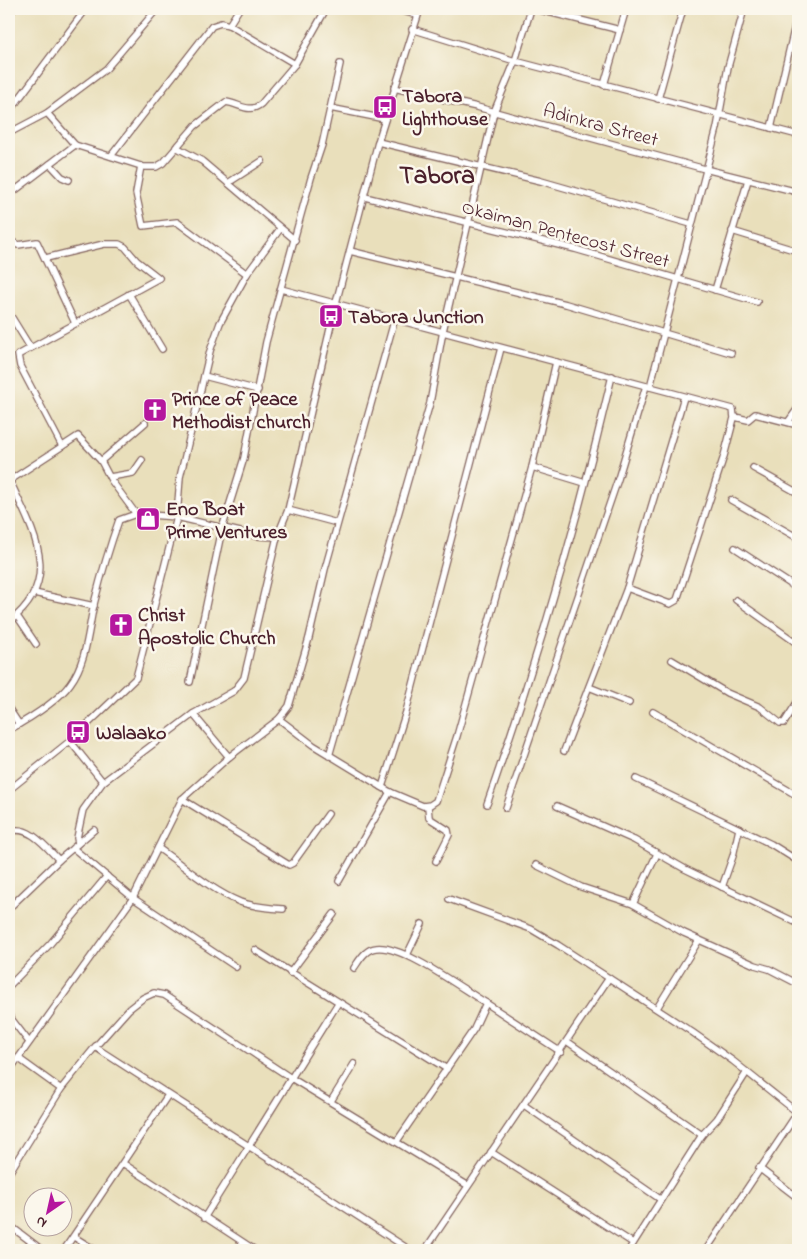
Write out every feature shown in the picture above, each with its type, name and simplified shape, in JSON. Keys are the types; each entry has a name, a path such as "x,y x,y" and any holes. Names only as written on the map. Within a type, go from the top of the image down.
{"street":[{"path":"9,15 13,9"},
{"path":"9,112 14,108 34,74 86,9"},
{"path":"9,133 47,113 106,70 157,9"},
{"path":"229,25 239,9"},
{"path":"47,113 75,145 140,166 156,167 163,163 195,126 226,102 249,110 255,109 295,64 326,9"},
{"path":"78,843 77,838 83,810 103,782 192,714 234,691 244,678 277,538 288,510 336,303 378,142 418,12 394,9"},
{"path":"329,756 430,403 443,331 494,112 515,61 531,9"},
{"path":"536,9 620,30"},
{"path":"604,85 626,9"},
{"path":"658,98 684,9"},
{"path":"506,808 648,386 664,332 717,128 718,113 744,9"},
{"path":"771,128 798,13"},
{"path":"111,156 208,29 217,24 229,25 295,64"},
{"path":"412,29 515,61 798,135"},
{"path":"190,682 222,529 244,458 266,342 311,178 322,145 340,64"},
{"name":"Adinkra Street","path":"394,88 494,112 798,192"},
{"path":"330,108 385,119"},
{"path":"378,142 541,181 691,224"},
{"path":"9,195 75,145"},
{"path":"176,147 202,161 295,240"},
{"path":"228,183 262,161"},
{"path":"50,164 62,177 69,180"},
{"path":"140,166 136,193 143,226 177,222 247,274"},
{"path":"715,290 748,180"},
{"name":"Okaiman Pentecost Street","path":"365,197 467,224 574,249 757,302"},
{"path":"9,790 70,741 136,678 177,517 180,477 204,376 220,323 247,274 280,229"},
{"path":"732,231 794,250"},
{"path":"9,240 18,245 37,242 75,324"},
{"path":"46,258 104,244 119,244 159,278 18,355 20,366 62,446"},
{"path":"350,251 566,304 731,353"},
{"path":"282,289 733,409 736,417 700,535 677,600 670,604 627,588"},
{"path":"129,294 162,349"},
{"path":"9,313 30,347"},
{"path":"9,1071 133,898 182,799 229,757 279,719 289,706 300,674 337,523 395,318"},
{"path":"382,787 406,712 501,348"},
{"path":"428,806 438,797 457,736 532,467 556,362"},
{"path":"204,376 258,390"},
{"path":"487,804 520,710 585,483 612,376"},
{"path":"564,751 627,588 684,397"},
{"path":"788,422 798,408"},
{"path":"736,417 746,420 755,414 798,425"},
{"path":"101,461 145,424"},
{"path":"9,622 24,609 34,593 40,575 40,559 37,544 9,480 78,436 101,461 136,514"},
{"path":"110,477 133,473 142,460"},
{"path":"532,467 585,483"},
{"path":"753,468 798,493"},
{"path":"731,500 798,538"},
{"path":"288,510 337,523"},
{"path":"9,730 61,694 70,684 85,653 107,553 119,520 136,514 177,517 222,529 277,538"},
{"path":"735,548 798,589"},
{"path":"34,593 94,606"},
{"path":"736,600 798,644"},
{"path":"17,616 36,644"},
{"path":"672,660 727,693 760,707 780,722 784,723 798,702"},
{"path":"588,687 629,703"},
{"path":"9,708 19,724"},
{"path":"653,712 798,796"},
{"path":"192,714 229,757"},
{"path":"279,719 329,756 390,792 428,806"},
{"path":"70,741 103,782"},
{"path":"636,779 796,859 798,851"},
{"path":"339,881 390,792"},
{"path":"182,799 289,865 293,863 328,814"},
{"path":"428,806 429,818 448,830 450,835 436,861"},
{"path":"557,806 634,840 657,854 795,922"},
{"path":"722,887 733,856 739,829"},
{"path":"9,832 15,830 27,832 59,860"},
{"path":"9,908 59,860 94,830"},
{"path":"73,848 133,898 236,967"},
{"path":"158,848 222,892 239,901 253,906 283,909"},
{"path":"633,904 657,854"},
{"path":"536,865 581,887 633,904 699,940 754,965 769,969 798,984"},
{"path":"9,986 50,944 107,876"},
{"path":"449,899 531,929 656,1008 747,1072 798,1112 706,1250"},
{"path":"290,973 334,914"},
{"path":"407,955 422,924"},
{"path":"656,1008 699,940"},
{"path":"354,968 365,953 374,948 387,948 407,955 561,1052"},
{"path":"255,950 447,1069"},
{"path":"425,1250 467,1185 568,1042 609,978"},
{"path":"9,1173 61,1089 95,1046 129,1009 142,998 154,993 164,995 291,1078 398,1141 467,1185"},
{"path":"204,1218 338,1003"},
{"path":"398,1141 474,1029 486,1003"},
{"path":"9,1016 30,1042"},
{"path":"568,1042 702,1135"},
{"path":"95,1046 410,1250"},
{"path":"18,1058 61,1089"},
{"path":"331,1102 354,1064"},
{"path":"629,1250 702,1135 717,1119 747,1072"},
{"path":"64,1250 124,1164 168,1095"},
{"path":"524,1105 660,1199"},
{"path":"491,1152 633,1243"},
{"path":"124,1164 255,1250"},
{"path":"759,1168 798,1198"},
{"path":"9,1225 42,1250"},
{"path":"74,1237 95,1250"}],"place":[{"name":"Tabora Lighthouse","path":"385,107"},
{"name":"Tabora Junction","path":"331,316"},
{"name":"Prince of Peace Methodist church","path":"155,410"},
{"name":"Eno Boat Prime Ventures","path":"148,519"},
{"name":"Christ Apostolic Church","path":"121,625"},
{"name":"Walaako","path":"78,732"}],"district":[{"name":"Tabora","path":"437,174"}]}
